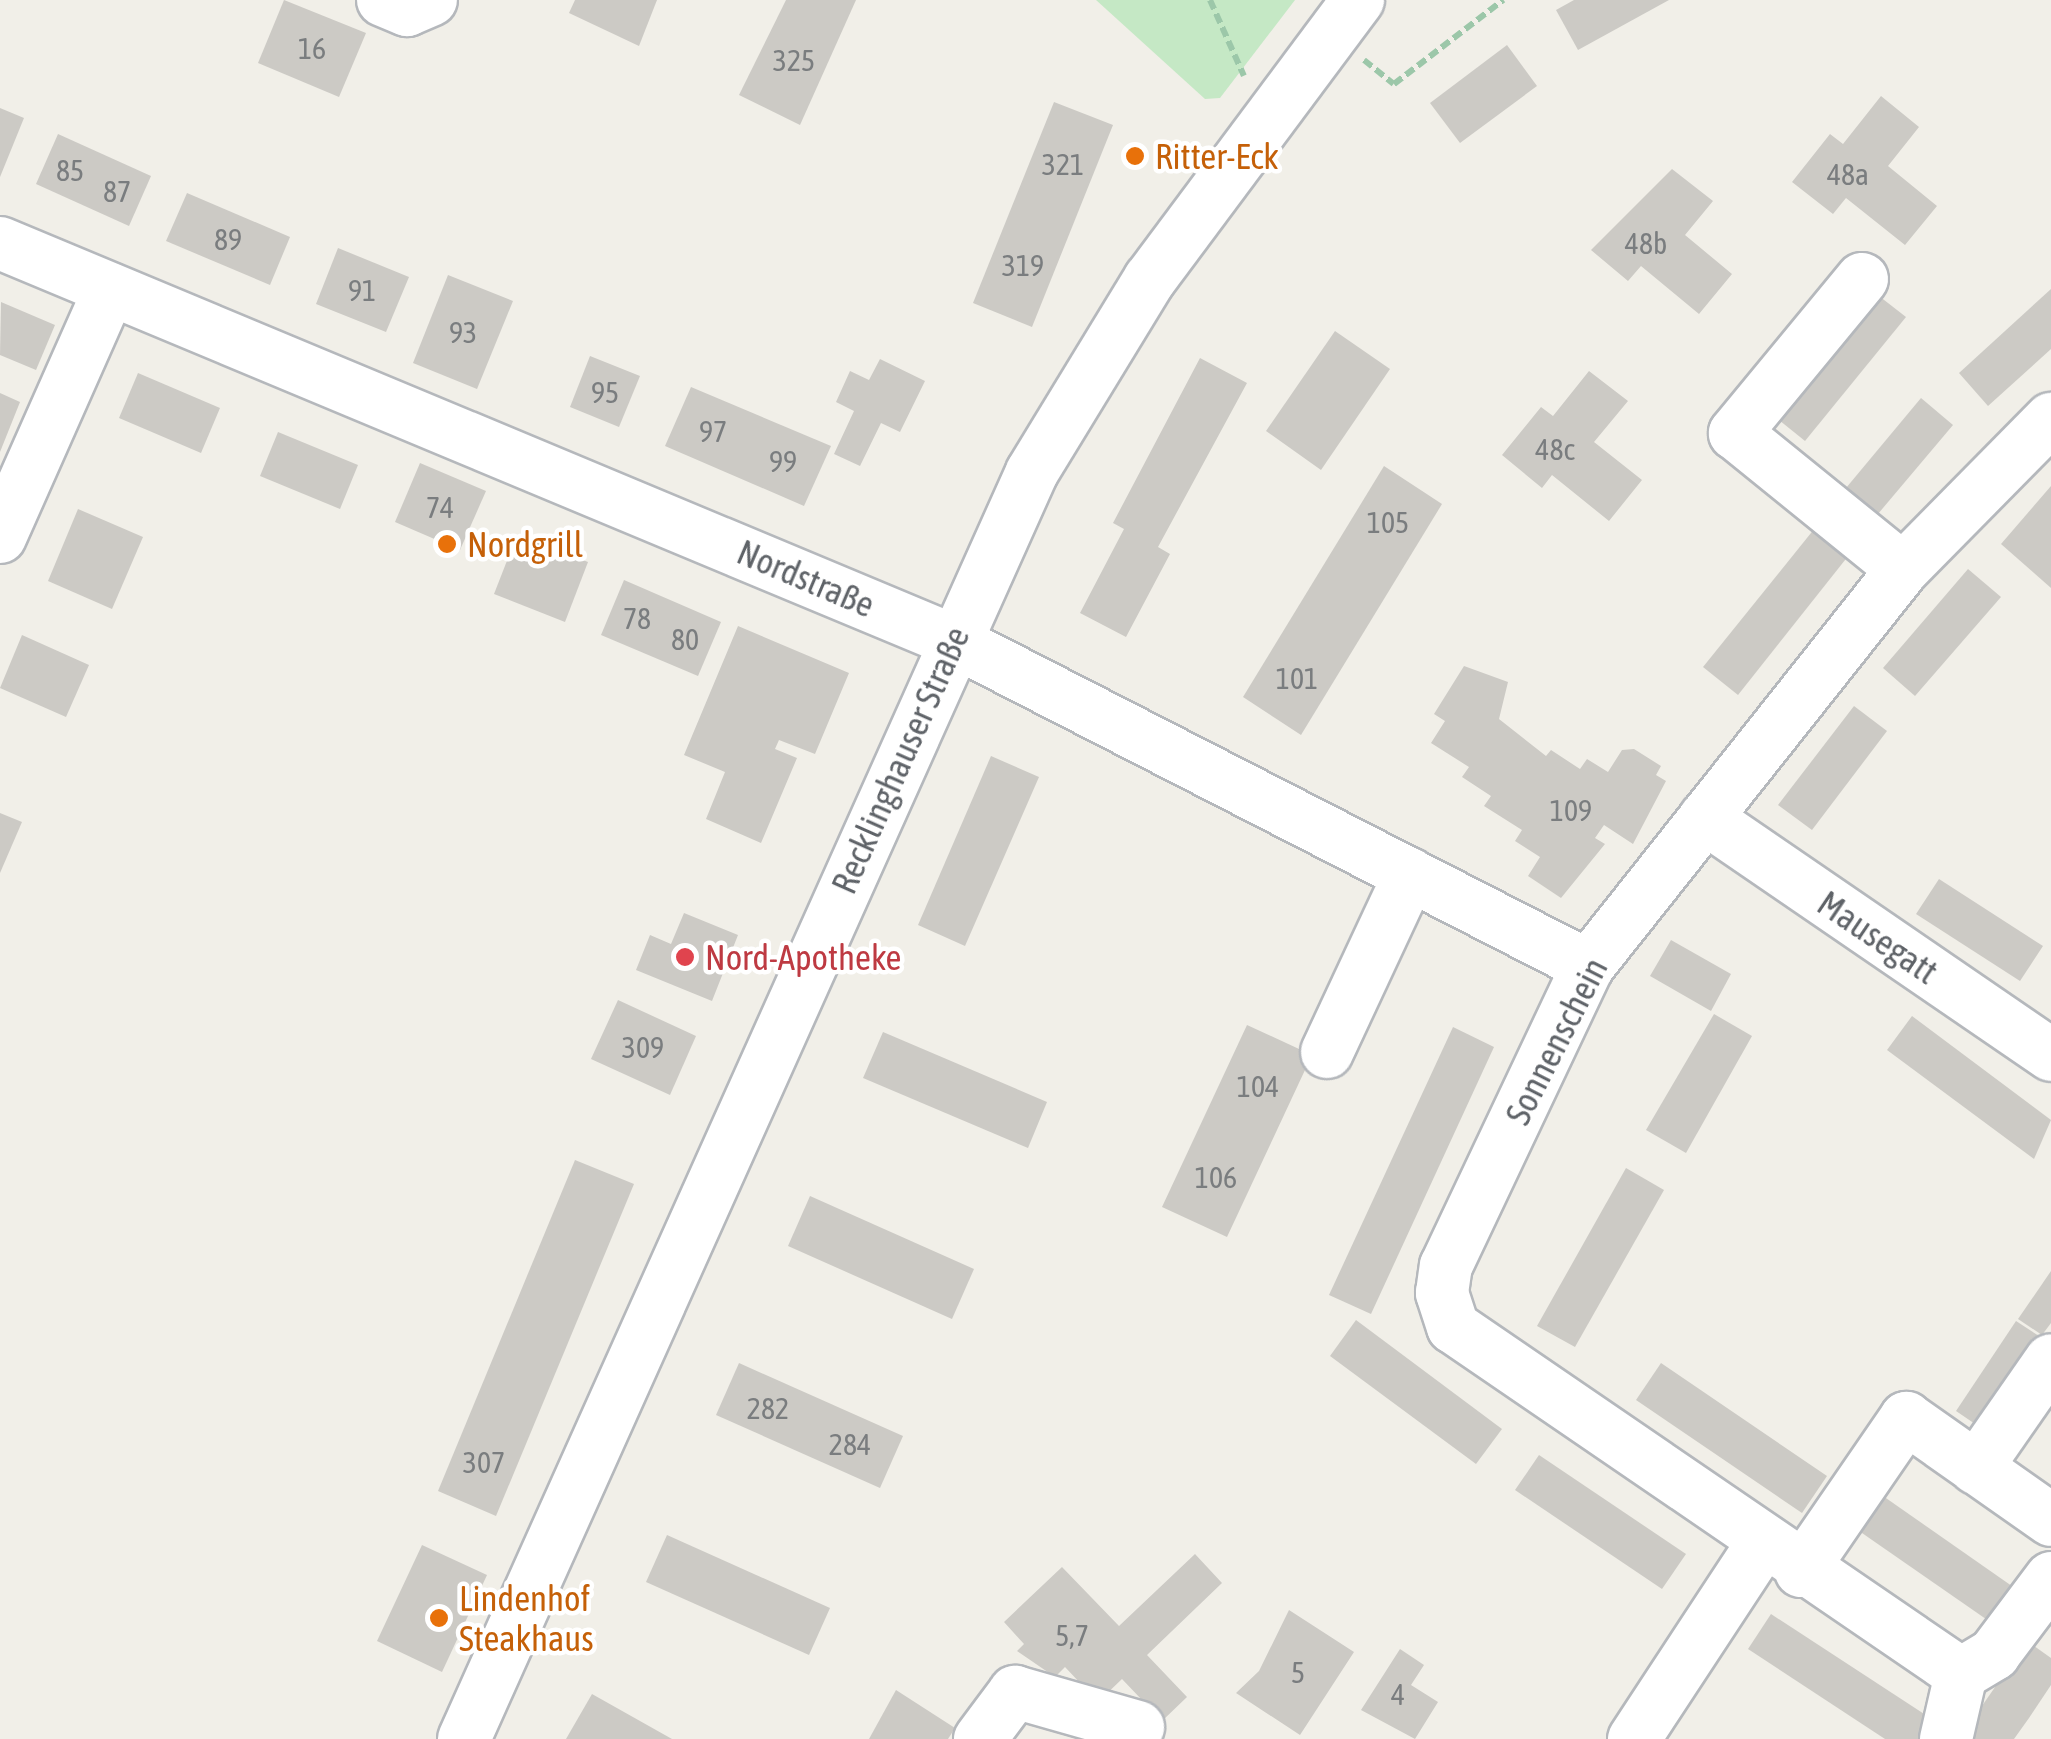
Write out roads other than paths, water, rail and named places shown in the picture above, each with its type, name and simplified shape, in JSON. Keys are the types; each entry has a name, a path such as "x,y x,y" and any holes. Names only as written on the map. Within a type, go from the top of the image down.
{"street":[{"path":"383,0 407,10 431,0"},
{"name":"Recklinghauser Straße","path":"464,1739 600,1450 952,640 1084,379 1345,18"},
{"name":"Nordstraße","path":"0,243 952,640 1588,966"},
{"path":"1862,279 1735,433 1904,569"},
{"path":"0,537 110,289"},
{"name":"Sonnenschein","path":"1961,1674 1781,1559 1453,1328 1442,1293 1446,1266 1588,966 1904,569 2051,419"},
{"name":"Mausegatt","path":"1706,818 2051,1055"},
{"path":"1326,1052 1410,874"},
{"path":"1976,1468 2051,1360"},
{"path":"1634,1739 1781,1559 1906,1418 2051,1520"},
{"path":"1946,1739 1961,1674 1994,1654 2051,1578"},
{"path":"980,1739 1014,1692 1138,1728"}],"place":[{"name":"Ritter-Eck","path":"1135,156"},
{"name":"Nordgrill","path":"447,544"},
{"name":"Nord-Apotheke","path":"685,957"},
{"name":"Lindenhof Steakhaus","path":"439,1618"}]}
